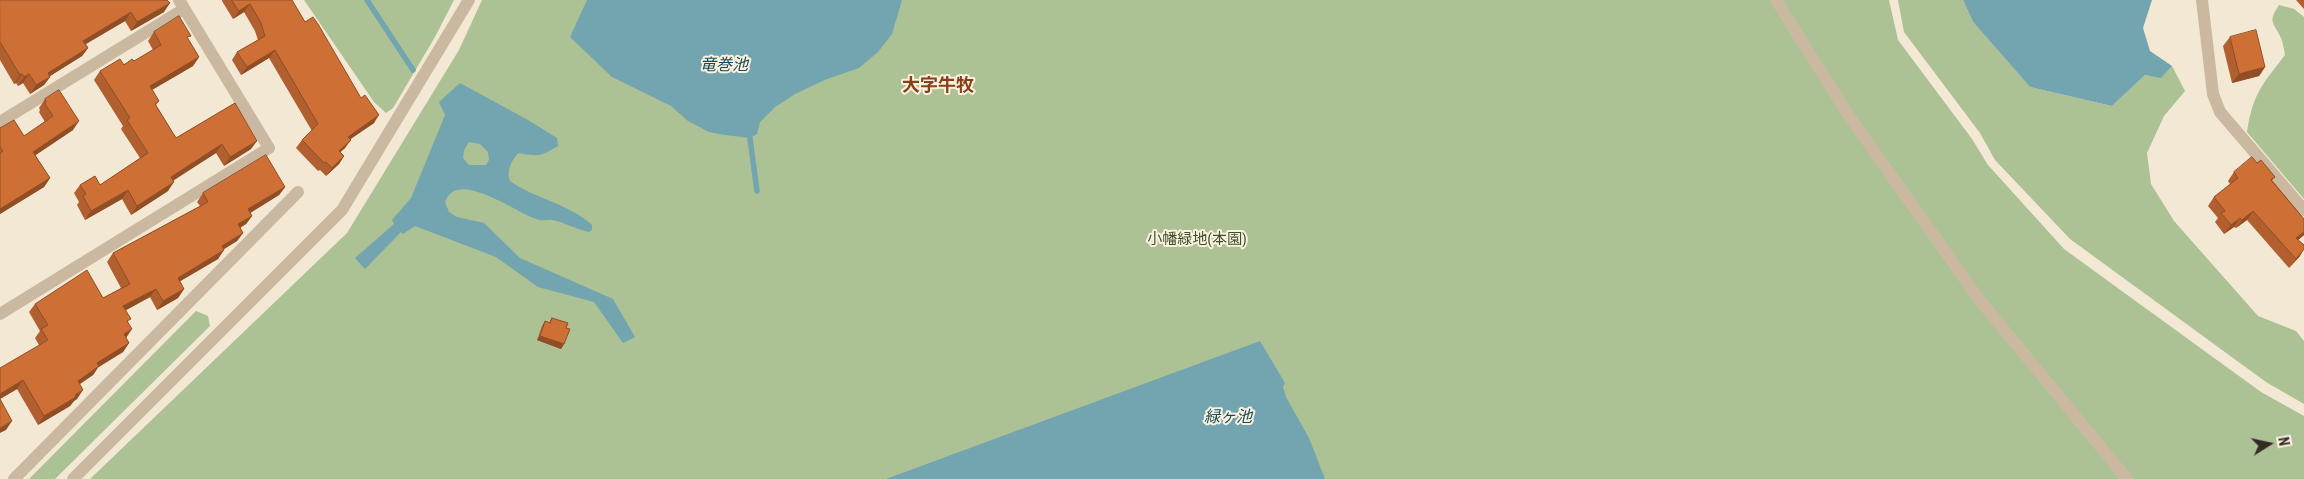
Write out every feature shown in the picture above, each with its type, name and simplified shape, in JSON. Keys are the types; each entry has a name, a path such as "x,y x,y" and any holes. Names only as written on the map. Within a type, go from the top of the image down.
{"street":[{"path":"73,479 342,210 469,0"},
{"path":"1776,0 1847,113 1978,298 2127,479"},
{"path":"2202,0 2213,94 2220,112 2304,210"},
{"path":"0,122 181,4 270,148 0,314"},
{"path":"14,479 298,192"}],"green space":[{"path":"304,0 454,0 435,37 393,108 386,113 374,102"},
{"name":"小幡緑地(本園)","path":"482,0 1889,0 1898,40 1972,139 1988,165 2064,249 2261,392 2304,416 2304,479 90,479 347,233 459,50"},
{"path":"1898,0 1963,0 1973,22 2030,87 2112,106 2145,75 2161,77 2172,66 2185,91 2164,116 2147,153 2151,184 2174,221 2258,316 2296,331 2304,341 2304,404 2266,382 2070,239 1995,160 1980,133 1904,32"},
{"path":"2279,5 2294,9 2304,17 2304,199 2247,132 2256,98 2270,74 2285,55 2281,38 2273,22 2273,15"},
{"path":"196,311 208,316 210,326 55,479 29,479"}],"water":[{"name":"竜巻池","path":"587,0 902,0 892,34 878,52 859,68 827,79 795,94 775,107 760,122 757,134 750,138 709,132 688,121 671,106 612,77 570,37"},
{"path":"1963,0 2152,0 2143,28 2150,51 2172,66 2161,78 2145,75 2112,106 2030,87 1973,22"},
{"path":"460,83 557,138 558,146 543,154 519,153 516,155 509,170 510,181 573,211 592,225 592,230 589,232 557,221 531,217 490,196 475,191 462,189 452,192 445,202 449,212 457,217 484,223 520,258 613,299 635,337 623,343 594,302 538,287 496,257 415,226 403,234 401,232 365,269 355,258 394,224 392,220 411,198 445,115 439,102","holes":["469,142 480,144 488,152 489,160 486,165 469,165 463,158 464,150"]},
{"name":"緑ヶ池","path":"1260,341 1285,383 1283,387 1286,397 1309,438 1325,479 886,479"}],"building":[{"path":"0,0 167,0 170,3 137,22 131,12 83,41 88,48 48,73 50,77 36,85 29,74 24,77 22,74 20,75 0,42"},
{"path":"232,0 292,0 305,22 313,17 361,98 365,95 379,115 348,137 351,140 339,151 344,156 332,168 326,162 324,163 302,140 318,124 275,50 247,67 237,52 265,36 261,23 250,4 239,11"},
{"path":"179,16 191,36 187,37 199,57 150,86 159,101 155,104 176,138 235,103 257,141 230,157 222,144 171,177 174,182 137,206 128,190 91,211 83,196 86,194 80,185 95,176 100,185 148,153 127,120 130,118 100,71 120,59 124,65 132,59 134,61 161,45 154,32"},
{"path":"2256,30 2265,67 2239,74 2230,37"},
{"path":"59,90 79,121 33,152 50,178 0,209 0,153 3,151 0,147 0,128 14,120 24,136 53,116 45,104 45,99"},
{"path":"266,155 285,187 248,209 252,216 238,224 243,233 222,246 224,250 178,278 184,289 163,301 156,289 123,306 131,319 127,321 132,329 124,334 129,343 97,363 99,366 78,381 83,390 75,395 76,397 44,416 23,380 0,394 0,368 48,340 41,329 48,325 35,304 87,270 103,298 130,284 113,253 208,202 203,193"},
{"path":"2252,157 2257,163 2261,160 2275,177 2271,180 2304,219 2304,232 2296,238 2304,245 2304,249 2296,259 2253,211 2242,220 2240,218 2231,225 2221,213 2225,211 2214,197 2238,178 2234,172"},
{"path":"552,318 568,323 566,328 570,329 564,344 540,336 545,321 550,323"},
{"path":"0,399 12,421 0,428"}],"waterway":[{"path":"367,0 413,70"},
{"path":"749,131 757,191"}],"district":[{"name":"大字牛牧","path":"938,86"}]}
